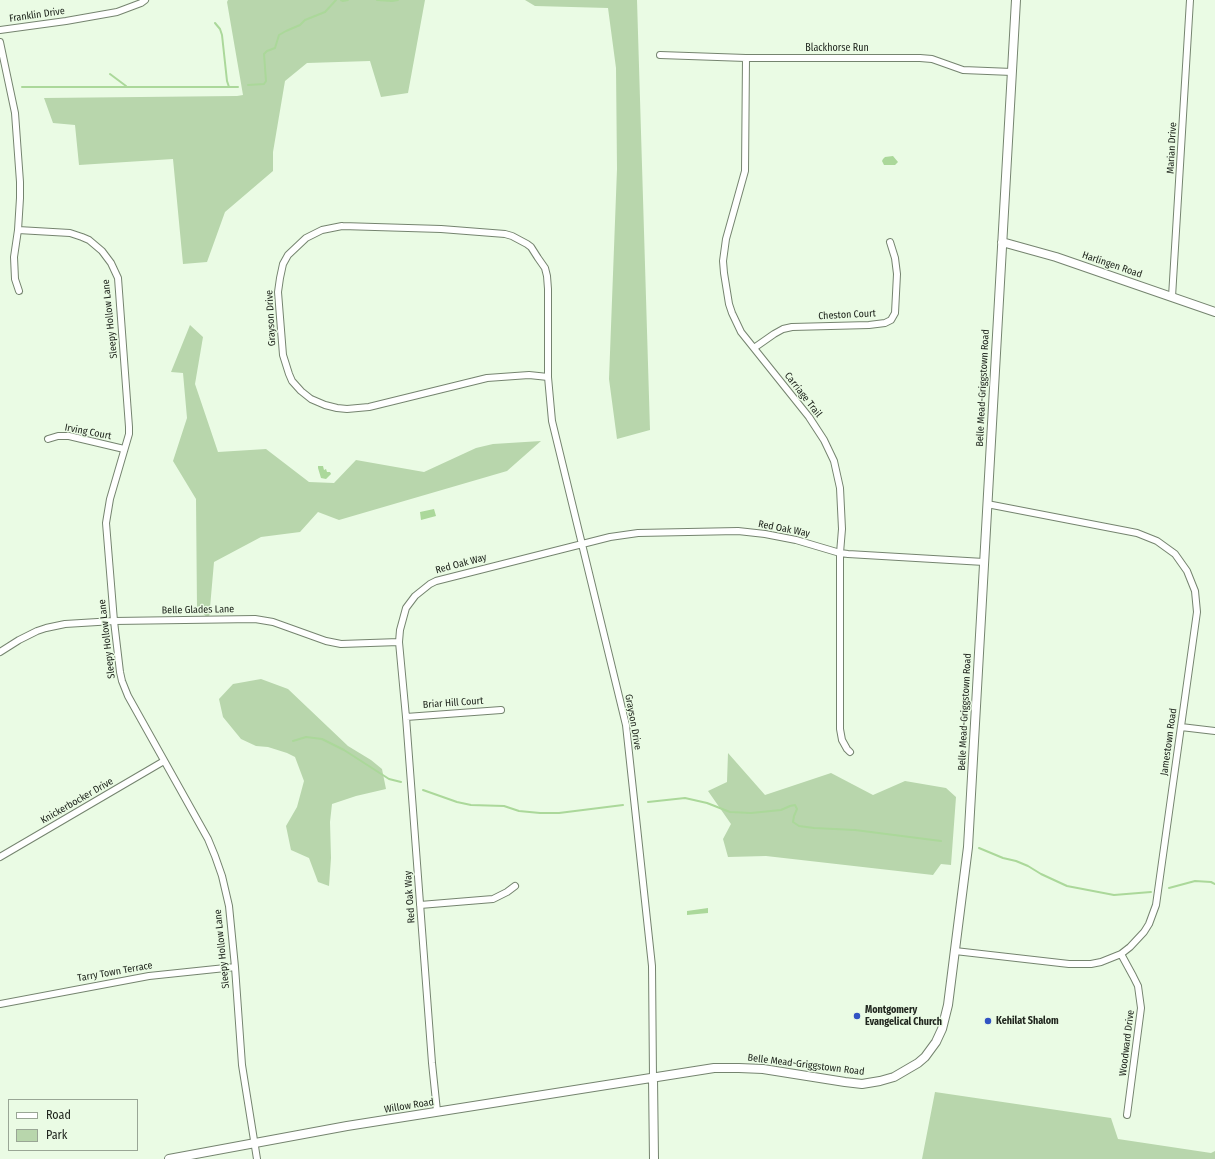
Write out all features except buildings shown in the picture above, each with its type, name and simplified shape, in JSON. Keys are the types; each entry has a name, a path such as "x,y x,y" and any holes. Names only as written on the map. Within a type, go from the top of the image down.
{"street":[{"name":"Franklin Drive","path":"0,30 118,12 142,3 145,0"},
{"name":"Belle Mead-Griggstown Road","path":"653,1078 714,1068 739,1068 763,1069 862,1084 880,1082 894,1077 918,1063 925,1057 936,1042 942,1029 948,1005 969,832 1016,0"},
{"name":"Marian Drive","path":"1172,296 1190,0"},
{"path":"0,42 15,113 20,190 18,230 14,257 15,279 18,291"},
{"name":"Blackhorse Run","path":"660,55 746,58 920,58 932,59 963,70 1012,72"},
{"name":"Carriage Trail","path":"746,58 745,171 726,239 724,267 729,304 732,314 742,332 808,417 824,440 834,461 840,488 842,529 840,553 840,729 842,740 850,752"},
{"name":"Grayson Drive","path":"548,377 530,375 487,378 368,407 347,409 324,405 301,391 292,380 283,355 278,292 283,264 288,255 306,238 316,232 332,227 441,229 505,234 512,236 531,248 545,268 548,289 548,377 552,421 626,725 652,966 653,1078"},
{"name":"Sleepy Hollow Lane","path":"18,230 70,233 89,240 102,251 111,263 118,278 129,427 110,499 106,523 118,659 122,681 128,696 200,822 216,856 222,876 229,906 242,1065 256,1159"},
{"name":"Cheston Court","path":"754,348 779,332 792,327 869,325 885,323 891,320 895,313 896,274 895,258 890,242"},
{"name":"Harlingen Road","path":"1002,242 1056,257 1215,312"},
{"name":"Irving Court","path":"48,439 58,436 69,436 124,449"},
{"name":"Jamestown Road","path":"955,950 1079,965 1101,962 1121,954 1144,932 1149,924 1156,905 1197,612 1197,602 1192,580 1187,571 1165,546 1157,541 1137,533 987,504"},
{"name":"Red Oak Way","path":"437,1111 399,642 400,630 406,608 415,596 436,581 581,544 638,532 738,531 796,540 840,553 984,562"},
{"name":"Belle Glades Lane","path":"0,652 19,640 46,628 65,624 114,621 255,619 273,622 326,641 341,644 399,642"},
{"name":"Briar Hill Court","path":"406,717 501,710"},
{"path":"1181,727 1215,731"},
{"name":"Knickerbocker Drive","path":"0,857 164,761"},
{"path":"420,905 493,899 515,886"},
{"name":"Woodward Drive","path":"1121,954 1138,986 1141,1008 1127,1115"},
{"name":"Tarry Town Terrace","path":"0,1004 149,976 235,967"},
{"path":"653,1078 654,1159"},
{"name":"Willow Road","path":"169,1159 347,1126 653,1078"}],"green space":[{"path":"228,0 425,0 408,93 381,97 370,61 307,63 285,81 273,152 273,171 225,212 207,262 183,264 173,159 79,165 75,125 53,123 44,98 243,95 227,2"},
{"path":"525,0 637,0 650,430 617,439 609,379 617,169 616,68 608,8 535,6"},
{"path":"190,325 203,337 195,384 218,452 266,449 309,482 334,483 356,460 424,472 476,448 493,444 541,441 507,471 339,520 318,512 300,532 261,537 214,562 209,619 197,608 196,499 173,461 187,418 183,373 171,372"},
{"path":"261,679 288,689 348,746 371,760 382,769 386,789 356,796 332,804 330,822 331,858 329,886 318,882 309,858 291,850 286,826 297,807 304,781 295,757 268,747 256,746 241,739 223,717 219,699 233,684"},
{"path":"728,753 765,795 831,773 873,795 905,781 946,788 956,797 951,865 941,864 933,875 766,856 728,857 723,839 731,824 708,791 727,782"},
{"path":"935,1092 1111,1118 1118,1139 1211,1153 1215,1151 1215,1159 922,1159"}],"shaded area":[{"path":"893,156 898,162 895,165 884,165 882,161 885,157"},
{"path":"318,466 323,466 324,470 326,469 327,472 330,472 331,474 326,479 321,478"},
{"path":"434,509 436,516 421,520 420,512"},
{"path":"708,908 708,913 687,915 687,911"}],"waterway":[{"path":"248,85 264,84 266,81 264,54 275,48 279,35 300,25 305,20 325,12 336,0"},
{"path":"341,0 348,0"},
{"path":"377,0 398,0"},
{"path":"215,23 220,29 222,35 229,87"},
{"path":"110,74 126,86"},
{"path":"22,87 238,87"},
{"path":"293,741 306,737 322,739 344,750 389,779 401,782"},
{"path":"423,790 457,802 471,805 504,806 519,811 540,813 559,813 623,805"},
{"path":"648,802 685,798 707,803 730,812 751,813 781,810 795,805 797,809 793,822 799,826 855,830 941,841"},
{"path":"979,848 1028,866 1067,886 1114,895 1151,892"},
{"path":"1169,888 1195,881 1211,882 1215,884"}],"place":[{"name":"Montgomery Evangelical Church","path":"857,1016"},
{"name":"Kehilat Shalom","path":"988,1021"}]}
